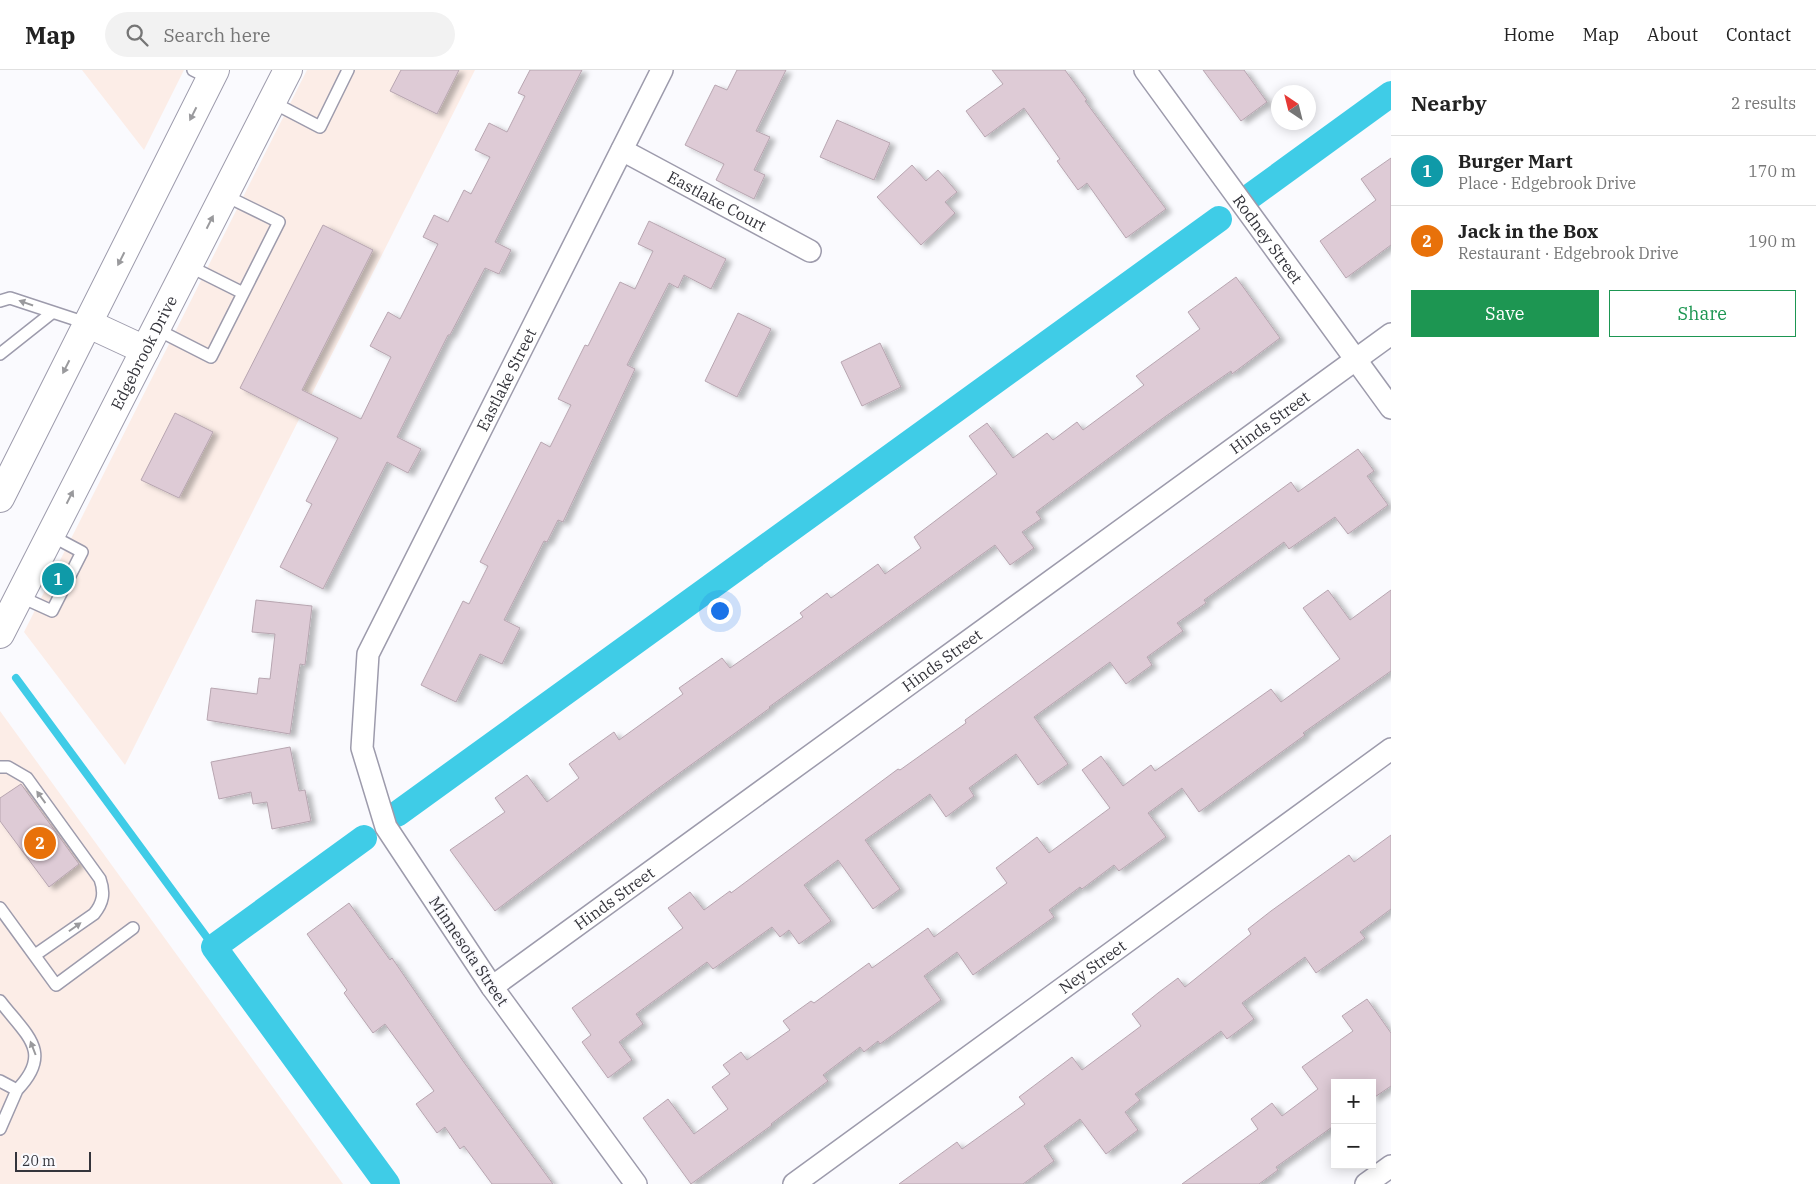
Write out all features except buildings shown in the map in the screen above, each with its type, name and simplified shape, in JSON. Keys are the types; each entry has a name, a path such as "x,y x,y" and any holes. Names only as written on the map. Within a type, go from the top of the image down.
{"main road":[{"name":"Edgebrook Drive","path":"0,634 288,70"},
{"path":"0,498 89,324 206,73"},
{"path":"89,324 150,340"}],"street":[{"name":"Eastlake Street","path":"365,692 368,654 662,70"},
{"name":"Rodney Street","path":"1145,70 1391,408"},
{"name":"Eastlake Court","path":"622,150 810,251"},
{"name":"Hinds Street","path":"492,987 1391,334"},
{"name":"Minnesota Street","path":"365,692 362,748 386,827 492,987 636,1184"},
{"name":"Ney Street","path":"794,1184 1391,749"},
{"path":"1366,1184 1391,1166"}],"lane":[{"path":"272,102 320,127 348,70"},
{"path":"150,340 211,357 279,222 224,195"},
{"path":"188,265 243,293"},
{"path":"0,301 10,298 89,324"},
{"path":"0,354 52,312"},
{"path":"19,596 52,611 82,552 50,535"},
{"path":"0,767 8,767 27,778 100,879 103,888 100,906 94,914 35,955"},
{"path":"0,908 56,985 133,928"},
{"path":"0,1001 32,1043 36,1053 33,1070 17,1090 0,1129"},
{"path":"0,1081 17,1090"}],"shaded area":[{"path":"82,70 184,70 144,150"},
{"path":"307,70 475,70 125,765 24,632"},
{"path":"0,711 343,1184 0,1184"}],"waterway":[{"path":"1252,195 1391,94"},
{"path":"397,814 1219,219"},
{"path":"16,678 214,947"},
{"path":"364,838 214,947 387,1184"}],"place":[{"name":"Burger Mart","path":"58,579"},
{"name":"Jack in the Box","path":"40,843"}]}
